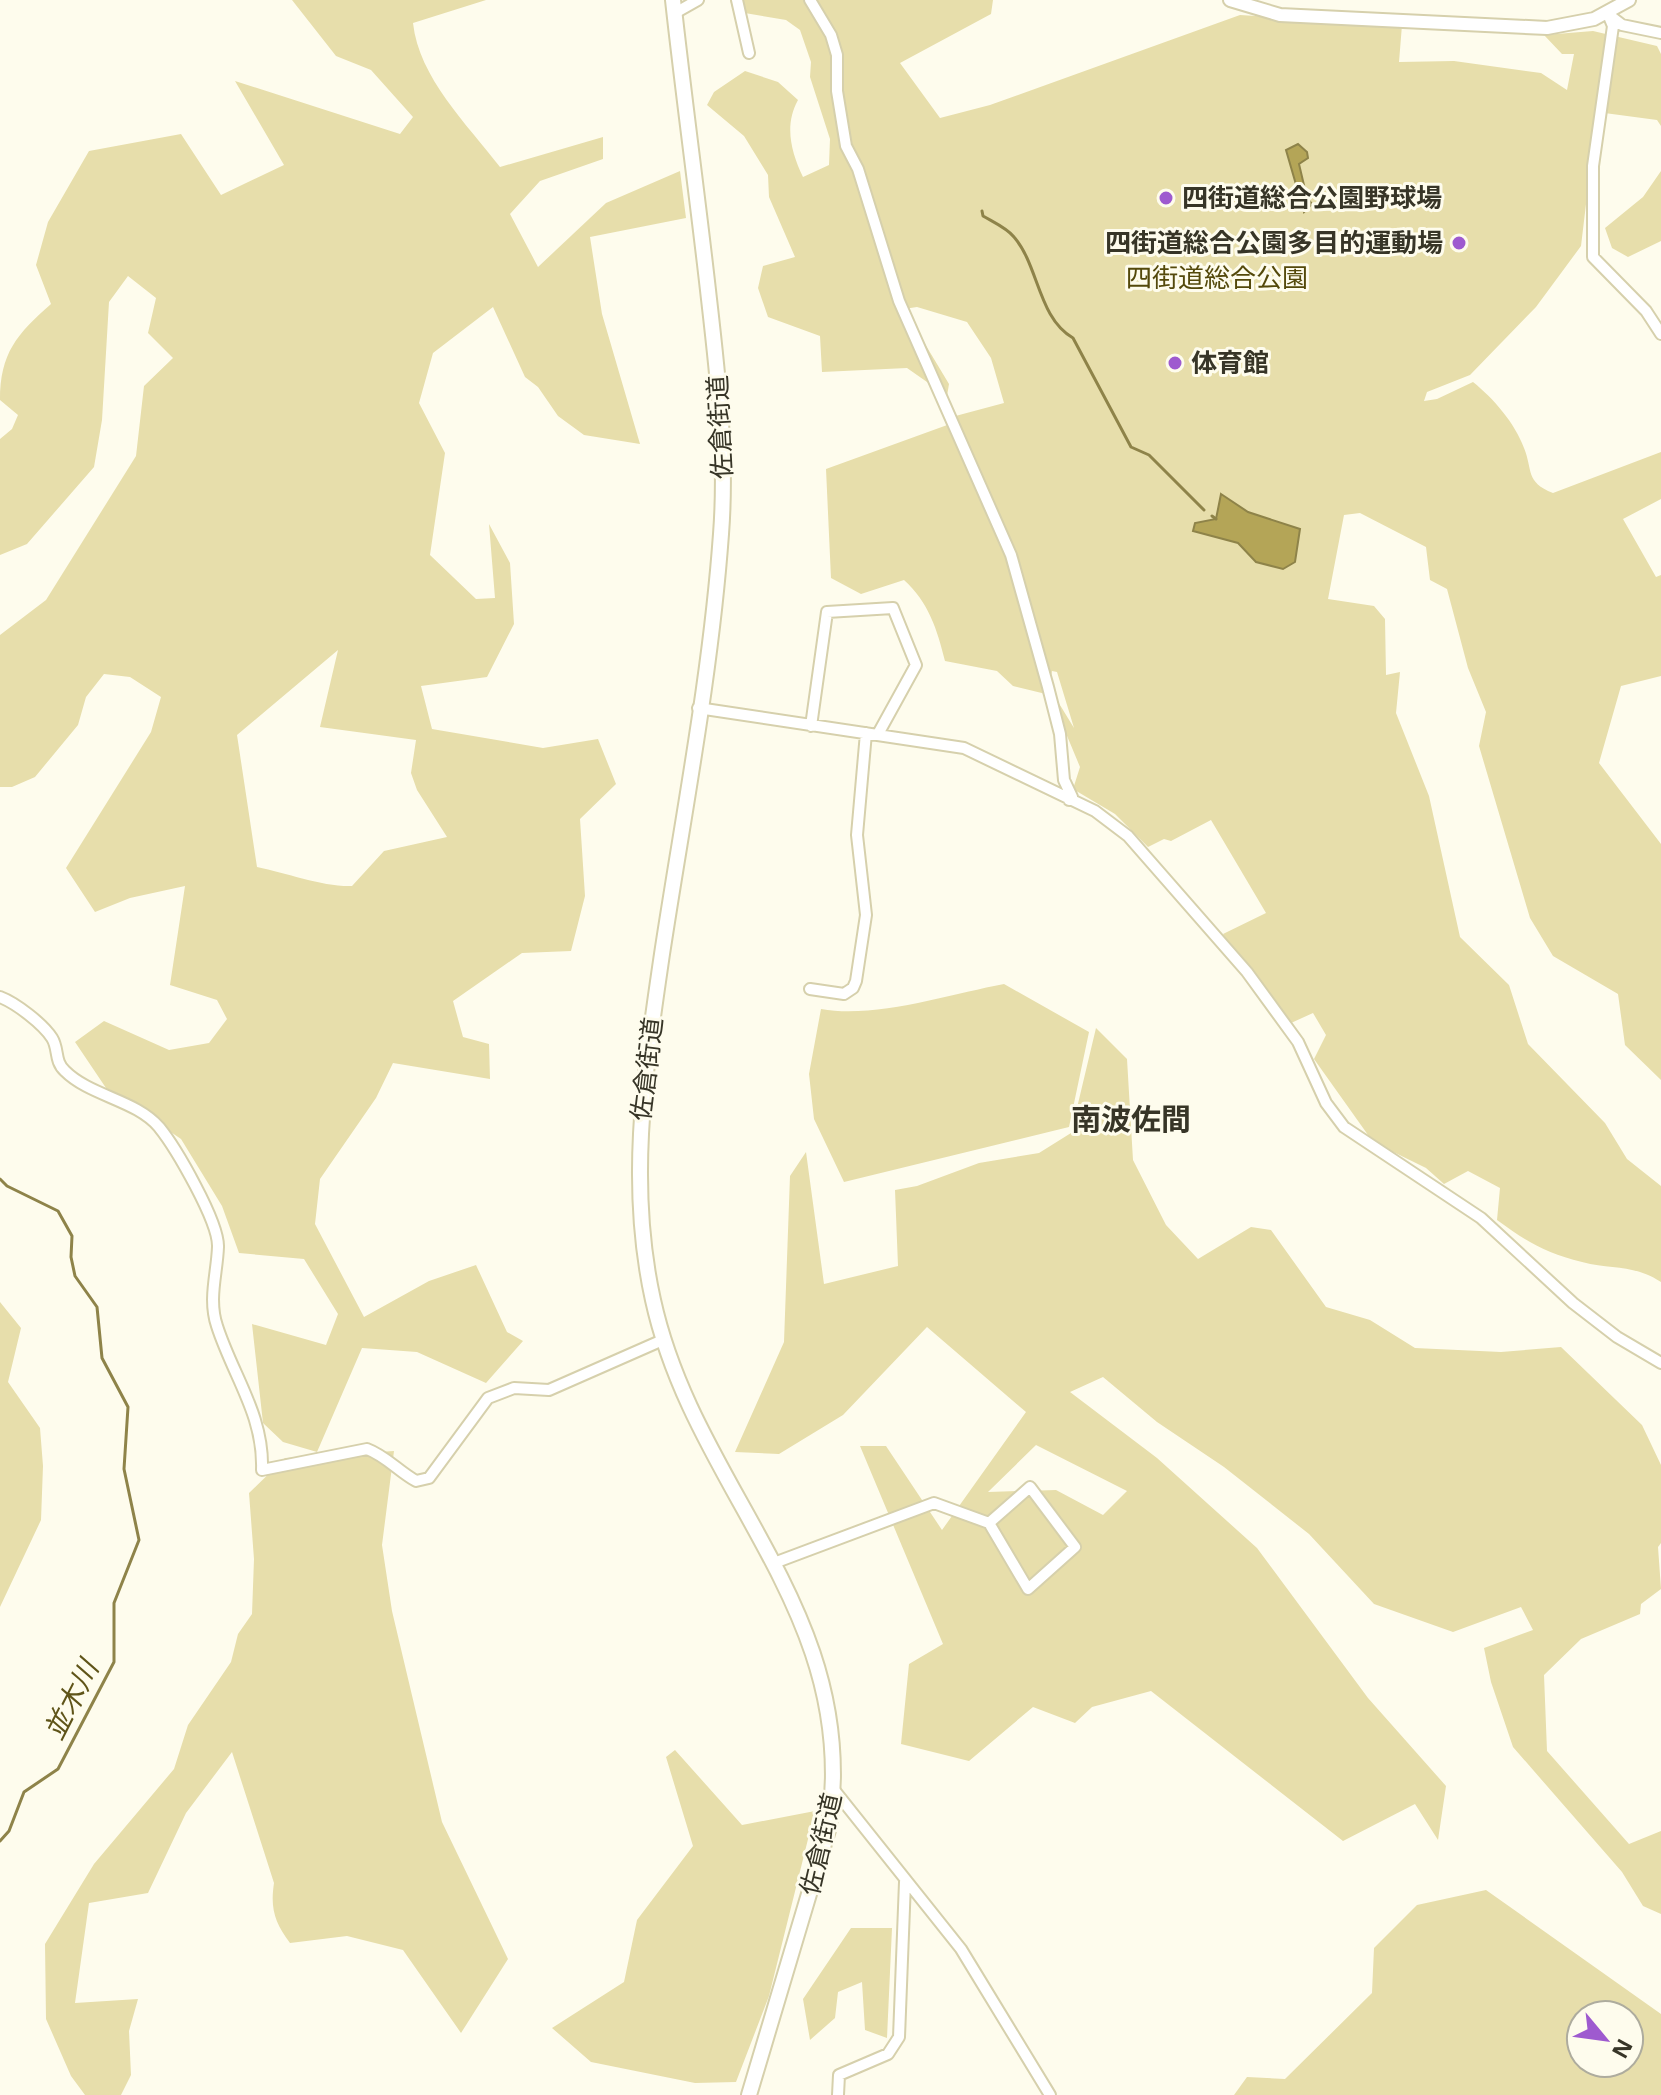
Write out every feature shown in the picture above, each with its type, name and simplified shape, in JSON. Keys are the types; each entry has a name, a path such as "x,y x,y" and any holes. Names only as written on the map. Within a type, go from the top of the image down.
{"highway":[{"name":"佐倉街道","path":"674,7 718,381 723,477 717,580 639,1130 644,1248 654,1304 665,1339 699,1422 774,1563 807,1635 825,1687 834,1740 835,1791 829,1827 749,2095"}],"main road":[{"path":"1230,0 1280,15 1547,28 1580,23 1608,14 1622,2"}],"street":[{"path":"674,7 698,0"},
{"path":"737,0 749,53"},
{"path":"810,0 834,45 846,146 858,169 899,301 1011,555 1052,702 1064,780 1072,797 1069,800"},
{"path":"1608,14 1622,25 1661,33"},
{"path":"1608,14 1613,26 1593,166 1593,257 1646,311 1661,334"},
{"path":"811,726 827,612 893,608 916,665 878,734"},
{"path":"698,708 964,748 1095,811 1128,836 1247,972 1298,1042 1326,1103 1344,1127 1481,1218 1573,1303 1617,1337 1661,1363"},
{"path":"810,989 844,994 853,988 856,981 866,915 857,835 866,733"},
{"path":"0,997 9,1000 51,1036 55,1057 66,1073 158,1126 189,1178 218,1244 212,1291 216,1324 258,1419 263,1446 262,1470 367,1449 382,1454 399,1472 416,1481 429,1478 488,1398 514,1388 549,1390 665,1339"},
{"path":"774,1563 934,1503 989,1523 1028,1589 1075,1547 1030,1487 989,1523"},
{"path":"835,1791 961,1949 1050,2095"},
{"path":"838,2095 839,2075 888,2054 899,2037 905,1882"}],"green space":[{"path":"292,0 486,0 413,23 424,63 434,81 500,167 603,137 603,159 540,181 510,214 538,267 606,203 680,171 686,218 590,237 602,314 640,444 584,435 558,416 538,387 525,377 493,307 433,353 419,403 445,453 430,555 476,599 495,598 489,524 510,563 514,624 487,677 421,686 432,729 543,748 598,739 616,784 580,819 585,896 571,951 522,953 453,1001 463,1037 489,1044 490,1079 393,1063 376,1098 320,1179 315,1224 364,1317 429,1281 476,1265 507,1332 523,1341 486,1383 417,1352 362,1348 317,1452 283,1442 263,1423 252,1324 326,1345 338,1314 304,1259 239,1253 222,1206 181,1139 106,1088 75,1042 104,1021 169,1050 209,1043 227,1019 217,1000 170,985 185,886 130,898 95,912 66,868 151,732 161,697 130,677 104,674 86,697 78,725 35,777 12,787 0,787 0,635 46,600 136,456 144,386 173,358 148,333 156,298 128,276 109,302 102,420 94,467 27,544 0,555 0,439 12,429 18,415 0,400 7,357 20,335 51,304 36,265 48,222 89,151 181,134 221,195 284,165 235,81 400,134 413,117 371,70 336,56","holes":["338,650 320,727 416,740 411,773 417,790 447,837 384,851 352,886 317,882 257,867 237,735"]},
{"name":"四街道総合公園","path":"730,0 993,0 991,14 900,63 940,118 990,105 1240,15 1402,25 1399,62 1454,61 1541,73 1567,90 1574,54 1562,54 1544,35 1593,31 1657,46 1661,54 1661,126 1657,120 1597,112 1581,246 1536,307 1470,375 1427,392 1424,401 1437,399 1473,382 1496,403 1515,429 1534,480 1553,493 1661,452 1661,499 1623,519 1656,577 1661,575 1661,676 1621,686 1599,763 1661,844 1661,1080 1625,1045 1618,994 1553,956 1530,918 1479,746 1486,712 1468,668 1447,589 1430,580 1426,547 1360,513 1344,515 1328,599 1374,606 1385,619 1386,675 1400,672 1396,713 1429,796 1460,937 1509,985 1528,1044 1605,1123 1627,1159 1661,1186 1661,1282 1641,1272 1582,1262 1537,1246 1497,1220 1500,1188 1468,1171 1444,1184 1426,1168 1373,1142 1314,1059 1326,1035 1313,1013 1291,1023 1235,955 1223,934 1266,913 1211,820 1171,841 1164,839 1148,847 1115,814 1073,789 1080,767 1050,695 1013,686 997,671 945,661 931,617 904,580 861,594 831,578 826,469 950,424 948,418 1004,403 991,358 967,322 917,307 904,309 949,384 947,396 907,368 822,372 820,336 768,317 758,288 763,266 795,257 769,197 768,175 744,136 707,105 714,92 745,71 778,82 798,100 790,129 795,158 803,177 829,165 830,139 810,77 811,62 800,30 786,20 733,11","holes":["1052,671 1057,672 1074,728 1049,687"]},
{"path":"1661,171 1661,241 1628,257 1612,248 1605,228 1643,197"},
{"path":"1004,984 1089,1032 1069,1127 844,1182 814,1119 809,1074 821,1009 865,1011 888,1008"},
{"path":"1096,1028 1127,1059 1133,1160 1166,1225 1198,1259 1251,1227 1271,1230 1326,1307 1370,1320 1415,1348 1501,1352 1561,1347 1642,1425 1661,1465 1661,1543 1658,1547 1661,1589 1641,1604 1640,1614 1581,1639 1544,1675 1547,1751 1629,1844 1661,1831 1661,1914 1643,1906 1622,1872 1513,1747 1491,1682 1484,1648 1533,1630 1521,1607 1453,1632 1374,1604 1309,1534 1224,1467 1157,1422 1103,1377 1070,1392 1157,1458 1257,1548 1368,1698 1446,1786 1438,1840 1415,1804 1343,1841 1151,1691 1092,1707 1075,1723 1033,1707 969,1761 901,1744 909,1664 943,1644 860,1446 886,1446 942,1530 1026,1412 927,1327 843,1415 779,1454 735,1452 784,1342 790,1176 806,1152 824,1284 898,1266 895,1190 917,1186 979,1163 1039,1153 1071,1133","holes":["1036,1445 1127,1491 1103,1515 1056,1490 988,1492"]},
{"path":"0,1302 21,1328 8,1382 40,1428 43,1466 41,1520 0,1607"},
{"path":"394,1451 382,1545 392,1611 442,1822 508,1959 461,2033 403,1950 347,1936 290,1943 275,1915 274,1883 232,1752 186,1813 148,1893 89,1903 75,2003 138,1999 129,2031 131,2075 121,2095 85,2095 71,2076 46,2019 45,1944 94,1864 174,1769 188,1725 231,1662 238,1634 252,1614 254,1559 249,1493 285,1458"},
{"path":"675,1750 742,1825 815,1811 769,1996 736,2082 695,2083 591,2062 552,2028 624,1982 637,1920 693,1846 666,1757"},
{"path":"1486,1890 1640,1999 1565,1999 1565,2079 1645,2079 1645,2003 1661,2014 1661,2095 1234,2095 1247,2077 1285,2079 1372,1993 1374,1948 1417,1905"},
{"path":"851,1928 892,1928 887,2038 865,2030 862,1982 838,1992 835,2018 810,2040 803,1999"}],"shaded area":[{"path":"1298,144 1307,152 1308,158 1299,164 1307,198 1312,204 1304,212 1286,150"},
{"path":"1221,494 1248,512 1300,529 1295,562 1283,569 1256,562 1238,543 1193,531 1195,523 1216,519"}],"waterway":[{"path":"982,211 983,216 1011,234 1022,249 1053,318 1073,338 1131,447 1149,455 1204,510"},
{"path":"1212,516 1216,519"},
{"name":"並木川","path":"0,1179 7,1186 58,1211 72,1236 71,1257 75,1276 97,1307 102,1358 128,1407 124,1469 139,1540 114,1603 114,1662 58,1769 24,1792 9,1831 0,1841"}],"place":[{"name":"四街道総合公園野球場","path":"1166,198"},
{"name":"四街道総合公園多目的運動場","path":"1459,243"},
{"name":"体育館","path":"1175,363"}],"district":[{"name":"南波佐間","path":"1131,1120"}]}
